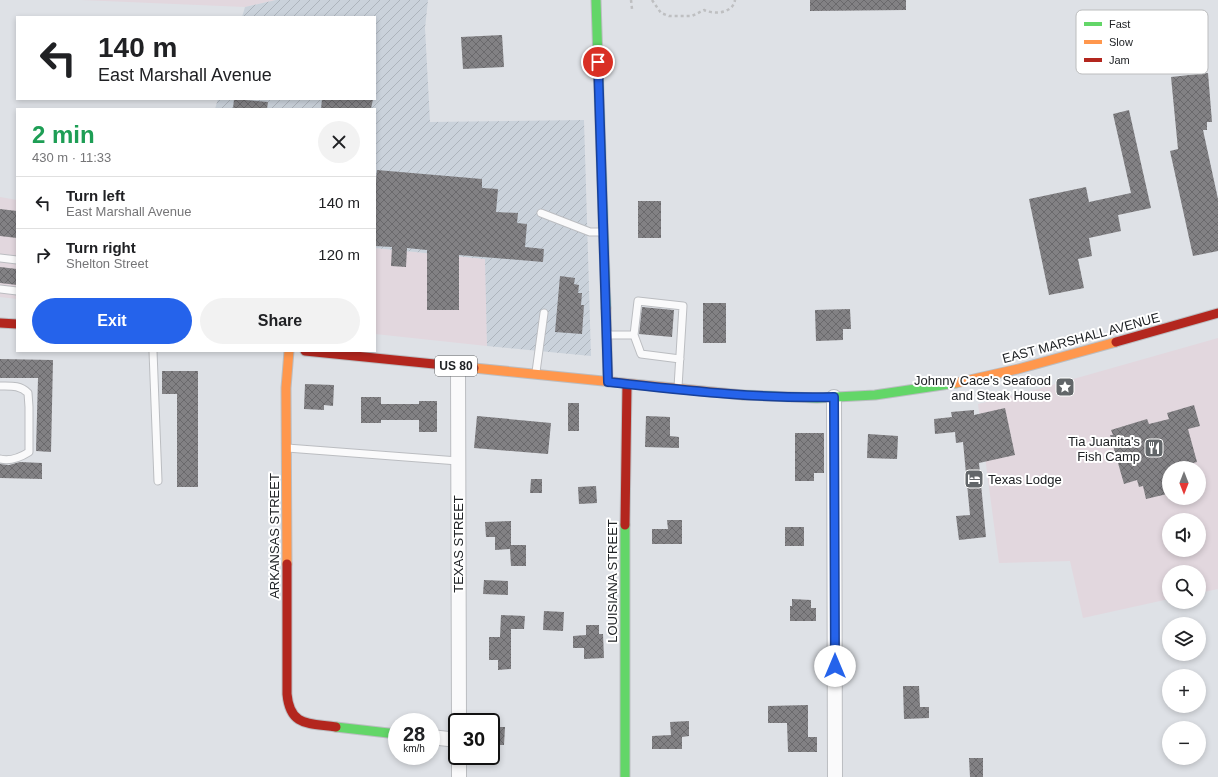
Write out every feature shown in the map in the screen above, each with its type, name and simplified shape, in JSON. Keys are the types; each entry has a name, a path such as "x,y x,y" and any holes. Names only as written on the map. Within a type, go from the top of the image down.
{"street":[{"path":"596,0 608,382"},
{"name":"EAST MARSHALL AVENUE","path":"315,352 770,397 834,397 918,389 995,375 1218,313"},
{"path":"0,323 16,324"},
{"name":"ARKANSAS STREET","path":"289,352 286,388 288,707 296,719 313,725 388,733"},
{"name":"TEXAS STREET","path":"458,366 459,713"},
{"name":"LOUISIANA STREET","path":"625,777 625,464 627,384"},
{"path":"834,397 835,777"},
{"path":"459,765 459,777"}],"lane":[{"path":"541,213 590,232 603,232"},
{"path":"0,258 16,260"},
{"path":"0,289 16,289"},
{"path":"678,389 680,359 683,306 638,301 634,335 641,354 680,359"},
{"path":"535,374 544,313"},
{"path":"606,335 634,335"},
{"path":"153,352 158,481"},
{"path":"0,386 16,386 23,388 28,393 29,452 20,458 0,459"},
{"path":"287,448 458,461"}],"path":[{"path":"631,0 632,9"},
{"path":"652,0 660,13 669,16 692,16 704,10 714,14 730,9 734,5 735,0"}],"shaded area":[{"path":"81,0 276,0 245,7"},
{"path":"276,0 428,0 425,28 430,122 584,120 591,356 487,346 485,259 376,248 376,108 215,108 218,100 376,100 376,16 242,16 245,7"},
{"path":"0,197 16,200 16,299 0,297"},
{"path":"376,248 486,259 487,346 376,334"},
{"path":"1218,338 1218,589 1206,592 1206,565 1162,565 1162,601 1083,618 1070,561 999,563 978,404 1031,391"}],"building":[{"path":"810,0 906,0 906,10 810,11"},
{"path":"502,35 504,67 463,69 461,37"},
{"path":"1208,73 1212,122 1207,122 1207,130 1203,130 1218,199 1218,251 1193,256 1170,151 1178,149 1171,77"},
{"path":"234,100 268,102 267,108 233,108"},
{"path":"322,100 373,100 371,108 321,108"},
{"path":"1129,110 1151,208 1118,215 1121,231 1089,238 1092,256 1078,259 1084,288 1049,295 1029,199 1086,187 1089,202 1131,193 1113,114"},
{"path":"377,170 482,179 482,188 498,189 496,212 518,213 517,223 527,224 525,247 544,249 543,262 459,255 459,310 427,310 427,250 407,248 406,267 391,266 392,247 376,246"},
{"path":"638,201 661,201 661,238 638,238"},
{"path":"0,209 16,211 16,238 0,236"},
{"path":"0,267 16,269 16,285 0,283"},
{"path":"560,276 575,278 574,284 579,285 578,293 582,293 581,305 584,305 582,334 555,332"},
{"path":"703,303 726,303 726,343 703,343"},
{"path":"642,307 674,310 672,337 639,334"},
{"path":"850,309 851,329 843,329 843,340 816,341 815,310"},
{"path":"0,359 53,360 51,452 36,451 38,378 0,378"},
{"path":"162,371 198,371 198,487 177,487 177,394 162,394"},
{"path":"305,384 334,385 333,406 324,405 324,410 304,409"},
{"path":"361,397 381,397 381,404 419,404 419,401 437,401 437,432 419,432 419,420 381,420 381,423 361,423"},
{"path":"568,403 579,403 579,431 568,431"},
{"name":"Tia Juanita's Fish Camp","path":"1194,405 1200,426 1188,429 1197,461 1162,461 1162,495 1146,499 1143,486 1139,487 1137,480 1124,484 1110,435 1113,435 1111,430 1147,419 1149,424 1169,419 1167,413"},
{"path":"1005,408 1015,455 979,463 986,537 959,540 956,516 970,515 963,442 956,443 955,432 935,434 934,419 952,417 951,412 974,410 974,415"},
{"path":"477,416 551,423 548,454 474,448"},
{"path":"646,416 670,417 670,436 679,437 679,448 645,447"},
{"path":"795,433 824,433 824,473 814,473 814,481 795,481"},
{"path":"868,434 898,436 897,459 867,458"},
{"path":"20,462 42,463 42,479 0,478 0,464 9,465"},
{"path":"531,479 542,479 542,493 530,493"},
{"path":"596,486 597,503 579,504 578,487"},
{"path":"667,520 682,520 682,544 652,544 652,529 668,529"},
{"path":"511,521 511,545 526,545 526,566 511,566 510,549 495,550 495,537 486,537 485,522"},
{"path":"785,527 804,527 804,546 785,546"},
{"path":"484,580 508,581 508,595 483,594"},
{"path":"792,599 811,600 811,608 816,608 816,621 790,621 790,606 792,606"},
{"path":"544,611 564,612 563,631 543,630"},
{"path":"501,615 525,616 524,629 511,629 511,669 498,670 498,660 489,660 489,637 500,637"},
{"path":"586,625 599,625 599,634 603,634 604,658 584,659 584,648 573,648 573,636 586,635"},
{"path":"903,686 919,686 920,707 929,707 929,718 904,719"},
{"path":"808,705 808,737 817,737 817,752 788,752 787,723 768,723 768,706"},
{"path":"689,721 689,736 682,737 682,749 652,749 652,736 671,735 670,722"},
{"path":"500,727 505,727 504,745 500,745"},
{"path":"969,758 983,758 983,777 970,777"}],"traffic: fast":[{"path":"596,0 606,308"},
{"path":"743,395 817,398 875,395 956,383"},
{"path":"625,525 625,777"},
{"path":"336,727 388,733"}],"traffic: slow":[{"path":"606,308 608,382"},
{"path":"956,383 1018,369 1116,342"},
{"path":"287,564 286,388 289,352"},
{"path":"474,368 743,395"}],"traffic: jam":[{"path":"1116,342 1218,313"},
{"path":"0,323 16,324"},
{"path":"315,352 474,368"},
{"path":"625,525 627,384"},
{"path":"287,564 287,694 289,705 292,713 302,721 309,724 336,727"}],"place":[{"name":"Johnny Cace's Seafood and Steak House","path":"1065,387"},
{"name":"Tia Juanita's Fish Camp","path":"1154,448"},
{"name":"Texas Lodge","path":"974,479"}],"route":[{"path":"598,62 608,382 746,396 794,398 834,397 835,666"}]}
